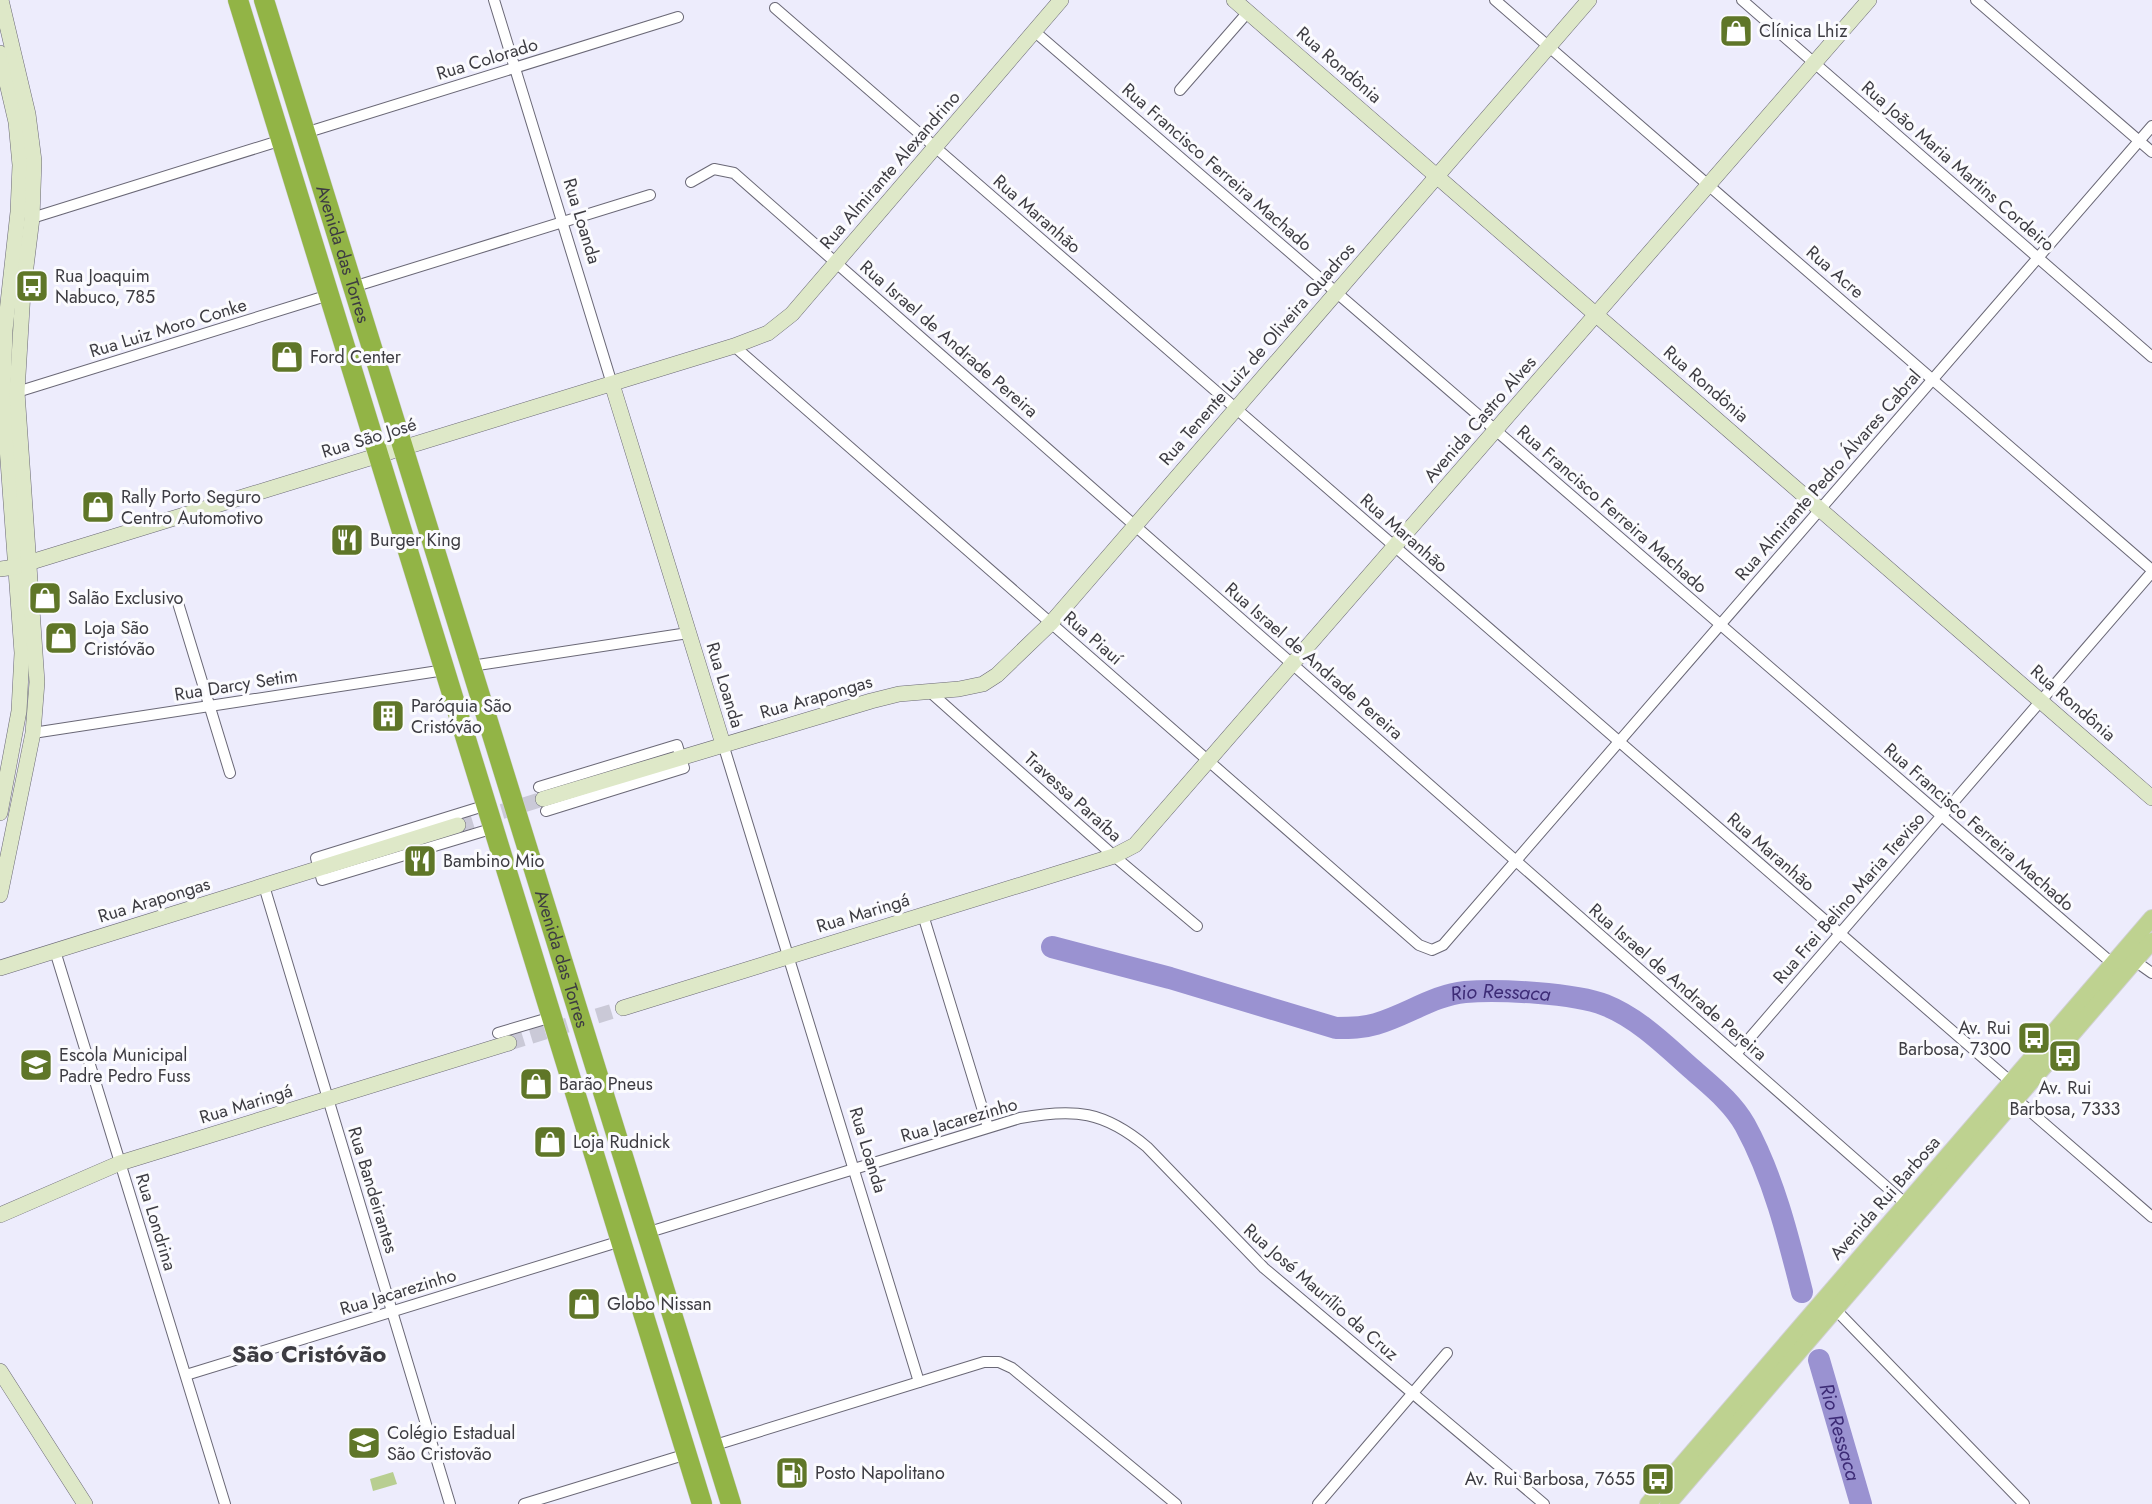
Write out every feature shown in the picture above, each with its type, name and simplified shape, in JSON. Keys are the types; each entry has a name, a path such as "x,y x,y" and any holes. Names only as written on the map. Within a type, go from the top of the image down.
{"highway":[{"name":"Avenida das Torres","path":"238,0 702,1504"},
{"name":"Avenida das Torres","path":"264,0 730,1504"}],"main road":[{"path":"0,895 33,733 37,673 15,566 16,392 23,291 32,218 34,184 32,138 21,77 1,0"},
{"name":"Rua Almirante Alexandrino","path":"734,346 768,333 792,314 1061,0"},
{"name":"Rua Rondônia","path":"1234,0 2152,798"},
{"name":"Rua Tenente Luiz de Oliveira Quadros","path":"929,691 959,689 983,684 997,675 1051,623 1589,0"},
{"name":"Avenida Castro Alves","path":"1114,856 1142,839 1869,0"},
{"path":"0,53 4,91 19,143 20,188 3,330 3,392 22,653 14,743 0,813"},
{"name":"Rua São José","path":"15,566 734,346"},
{"name":"Rua Loanda","path":"612,384 723,744"},
{"name":"Rua Arapongas","path":"543,799 871,701 899,694 929,691"},
{"name":"Rua Arapongas","path":"0,968 458,825"},
{"name":"Rua Maringá","path":"623,1008 1114,856"},
{"name":"Avenida Rui Barbosa","path":"1648,1504 2152,918"},
{"name":"Avenida Rui Barbosa","path":"1668,1504 2152,941"},
{"name":"Rua Maringá","path":"0,1215 120,1163 328,1099 504,1038"},
{"path":"0,1371 85,1504"}],"street":[{"name":"Rua Loanda","path":"494,0 612,384"},
{"name":"Rua Acre","path":"1495,0 2152,571"},
{"name":"Rua João Maria Martins Cordeiro","path":"1742,0 2152,357"},
{"path":"1976,0 2152,152"},
{"name":"Rua Maranhão","path":"776,8 2011,1082"},
{"path":"1180,90 1248,12"},
{"name":"Rua Colorado","path":"305,133 678,17"},
{"name":"Rua Francisco Ferreira Machado","path":"1034,31 2114,963"},
{"name":"Rua Almirante Pedro Álvares Cabral","path":"1432,950 1443,945 2152,126"},
{"path":"32,218 282,140"},
{"name":"Rua Israel de Andrade Pereira","path":"692,182 714,169 734,172 1906,1204"},
{"path":"353,288 650,195"},
{"name":"Rua Luiz Moro Conke","path":"16,392 329,295"},
{"name":"Rua Piauí","path":"734,346 1419,945 1432,950"},
{"name":"Rua Frei Belino Maria Treviso","path":"1736,1054 2152,571"},
{"path":"178,603 230,773"},
{"path":"471,666 688,633"},
{"name":"Rua Darcy Setim","path":"33,733 445,670"},
{"name":"Travessa Paraíba","path":"929,691 1114,856 1197,926"},
{"name":"Rua Loanda","path":"723,744 918,1382"},
{"name":"Rua Arapongas","path":"319,868 315,858 487,805"},
{"path":"319,868 322,880 494,828"},
{"name":"Rua Bandeirantes","path":"264,886 450,1504"},
{"path":"923,915 988,1127"},
{"name":"Rua Londrina","path":"55,951 225,1504"},
{"path":"2114,963 2135,961 2152,973"},
{"path":"504,1038 552,1017"},
{"path":"2011,1082 2016,1099 2152,1218"},
{"name":"Rua Jacarezinho","path":"646,1233 988,1127 1040,1115 1076,1113"},
{"name":"Rua José Maurílio da Cruz","path":"1076,1113 1096,1116 1113,1123 1148,1147 1264,1268 1544,1504"},
{"name":"Rua Jacarezinho","path":"186,1375 621,1240"},
{"path":"1835,1310 2024,1504"},
{"path":"1318,1504 1447,1353"},
{"path":"712,1446 984,1362 999,1362 1012,1368 1176,1504"},
{"path":"524,1504 687,1454"}],"green space":[{"path":"393,1472 397,1484 373,1491 370,1479"}],"waterway":[{"name":"Rio Ressaca","path":"1052,947 1170,978 1336,1028 1376,1024 1442,997 1465,992 1497,991 1556,995 1575,997 1605,1005 1629,1017 1662,1042 1721,1095 1740,1117 1772,1185 1802,1292"},
{"name":"Rio Ressaca","path":"1819,1360 1861,1504"}],"tunnel":[{"path":"458,825 543,799"},
{"path":"509,1043 623,1008"}],"place":[{"name":"Clínica Lhiz","path":"1736,31"},
{"name":"Rua Joaquim Nabuco, 785","path":"32,286"},
{"name":"Ford Center","path":"287,357"},
{"name":"Rally Porto Seguro Centro Automotivo","path":"98,507"},
{"name":"Burger King","path":"347,540"},
{"name":"Salão Exclusivo","path":"45,598"},
{"name":"Loja São Cristóvão","path":"61,638"},
{"name":"Paróquia São Cristóvão","path":"388,716"},
{"name":"Bambino Mio","path":"420,861"},
{"name":"Av. Rui Barbosa, 7300","path":"2034,1038"},
{"name":"Av. Rui Barbosa, 7333","path":"2065,1056"},
{"name":"Escola Municipal Padre Pedro Fuss","path":"36,1065"},
{"name":"Barão Pneus","path":"536,1084"},
{"name":"Loja Rudnick","path":"550,1142"},
{"name":"Globo Nissan","path":"584,1304"},
{"name":"Colégio Estadual São Cristovão","path":"364,1443"},
{"name":"Posto Napolitano","path":"792,1473"},
{"name":"Av. Rui Barbosa, 7655","path":"1658,1479"}],"district":[{"name":"São Cristóvão","path":"309,1353"}]}
